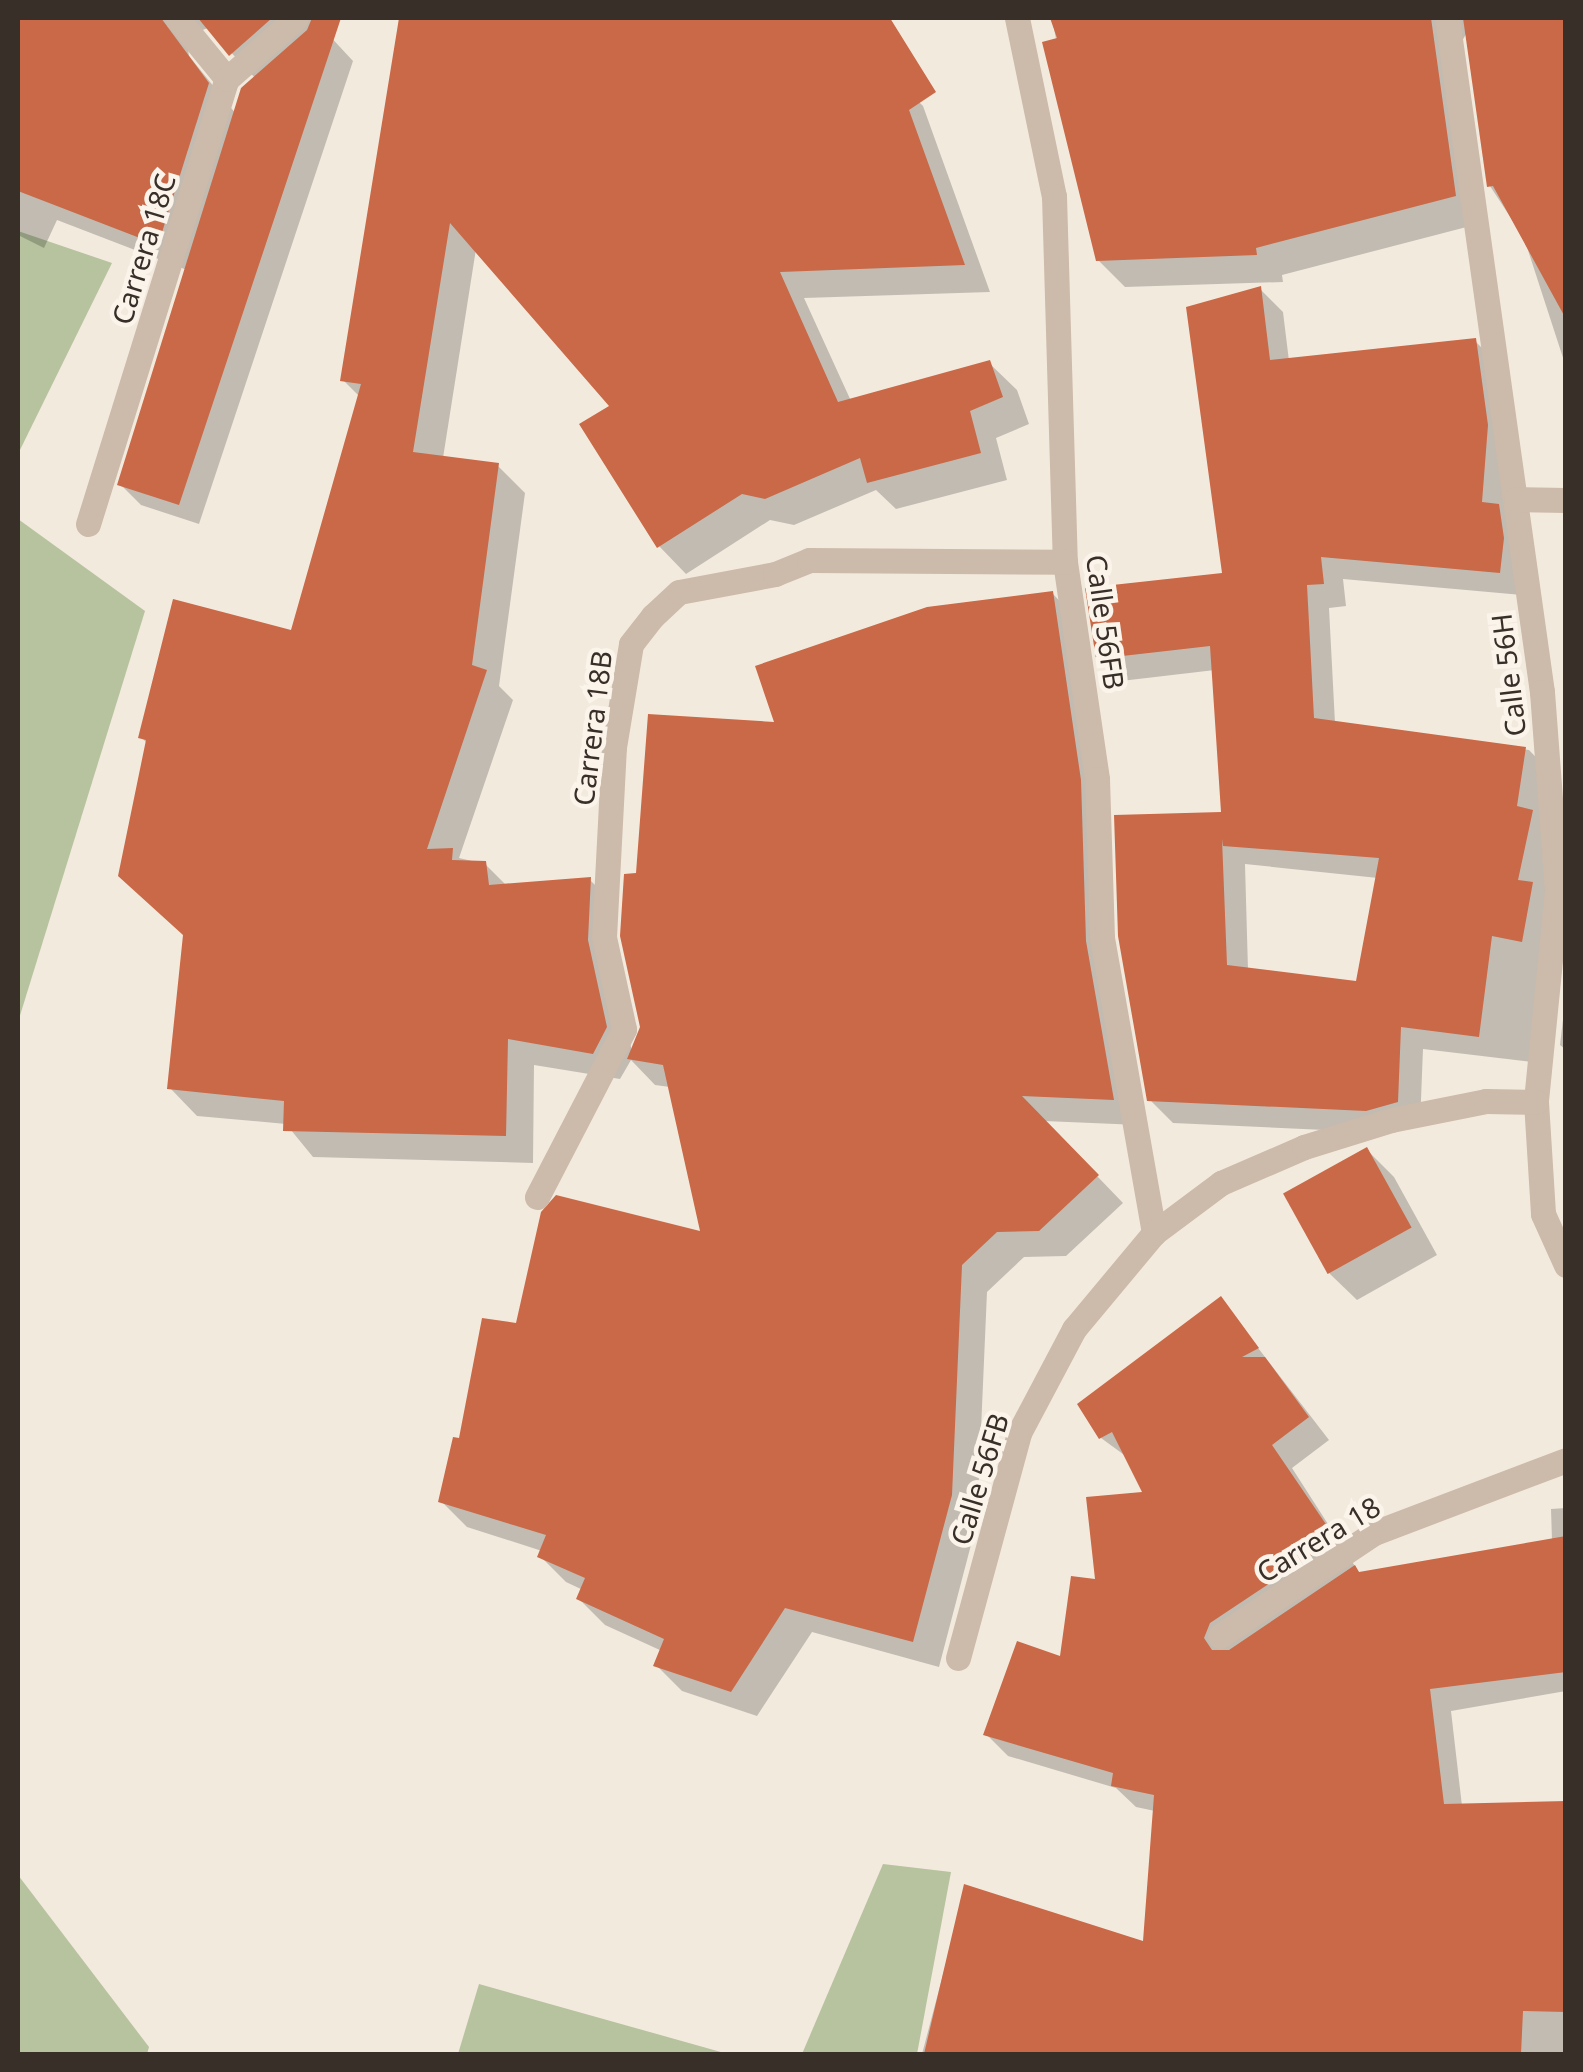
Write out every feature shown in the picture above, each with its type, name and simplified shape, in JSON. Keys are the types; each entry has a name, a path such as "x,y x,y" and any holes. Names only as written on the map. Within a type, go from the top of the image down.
{"street":[{"path":"177,18 227,79 296,18"},
{"name":"Calle 56FB","path":"1017,18 1054,196 1066,562 1097,779 1102,938 1154,1234"},
{"name":"Calle 56H","path":"1447,18 1542,692 1557,890 1536,1102 1543,1214 1566,1265"},
{"name":"Carrera 18C","path":"88,524 227,79"},
{"path":"1516,499 1566,500"},
{"name":"Carrera 18B","path":"537,1197 624,1029 604,937 614,747 631,644 654,616 679,592 775,574 809,560 1066,562"},
{"name":"Calle 56FB","path":"958,1658 1019,1432 1074,1330 1154,1234 1220,1183 1304,1147 1391,1120 1486,1102 1536,1102"},
{"name":"Carrera 18","path":"1220,1636 1374,1533 1566,1460"}],"green space":[{"path":"18,231 112,263 18,454"},
{"path":"18,519 145,611 18,1022"},
{"path":"883,1864 951,1872 917,2054 802,2054"},
{"path":"18,1875 149,2047 147,2054 18,2054"},
{"path":"479,1984 728,2054 458,2054"}],"building":[{"path":"18,18 161,18 209,83 158,245 18,191"},
{"path":"198,18 272,18 229,56"},
{"path":"312,18 341,18 179,505 117,485 241,88 307,30"},
{"path":"399,18 890,18 936,92 909,110 965,265 780,272 838,402 990,360 1003,397 970,411 981,453 867,483 860,458 765,499 742,494 657,548 579,424 609,406 450,223 413,452 499,463 472,665 487,670 427,849 453,848 452,860 486,861 489,885 591,877 588,940 607,1027 593,1054 508,1039 506,1136 283,1131 284,1101 167,1089 183,935 118,876 146,740 138,738 173,599 291,630 361,384 340,381"},
{"path":"1050,18 1431,18 1456,196 1256,248 1257,255 1096,261 1042,42 1057,38"},
{"path":"1463,18 1566,18 1566,319 1493,186 1487,187"},
{"path":"1261,286 1270,360 1476,338 1488,425 1482,502 1499,504 1504,538 1500,573 1321,557 1324,584 1307,585 1314,718 1526,747 1517,806 1533,810 1518,880 1533,882 1522,942 1492,936 1479,1037 1401,1027 1398,1102 1366,1111 1147,1101 1118,936 1114,815 1221,812 1210,646 1096,659 1085,588 1222,573 1186,307","holes":["1222,839 1223,846 1379,858 1356,981 1227,965"]},
{"path":"1053,591 1081,780 1086,941 1114,1100 1022,1096 1099,1175 1039,1231 997,1232 962,1265 952,1495 913,1642 785,1608 731,1692 653,1666 664,1639 576,1599 585,1578 537,1557 546,1535 438,1502 453,1437 459,1438 482,1318 516,1323 541,1212 556,1195 700,1231 663,1065 627,1059 640,1027 620,936 624,874 636,873 648,714 774,722 755,666 927,607"},
{"path":"1367,1147 1412,1227 1328,1274 1283,1194"},
{"path":"1221,1296 1259,1348 1242,1357 1265,1357 1309,1417 1272,1445 1336,1539 1210,1623 1204,1638 1212,1650 1229,1650 1355,1565 1359,1572 1566,1536 1566,1672 1430,1689 1444,1804 1566,1801 1566,2012 1523,2011 1521,2054 924,2054 964,1884 1143,1941 1154,1795 1111,1786 1113,1773 983,1735 1017,1641 1060,1656 1071,1576 1095,1579 1086,1497 1142,1492 1112,1432 1099,1439 1077,1404"}]}
